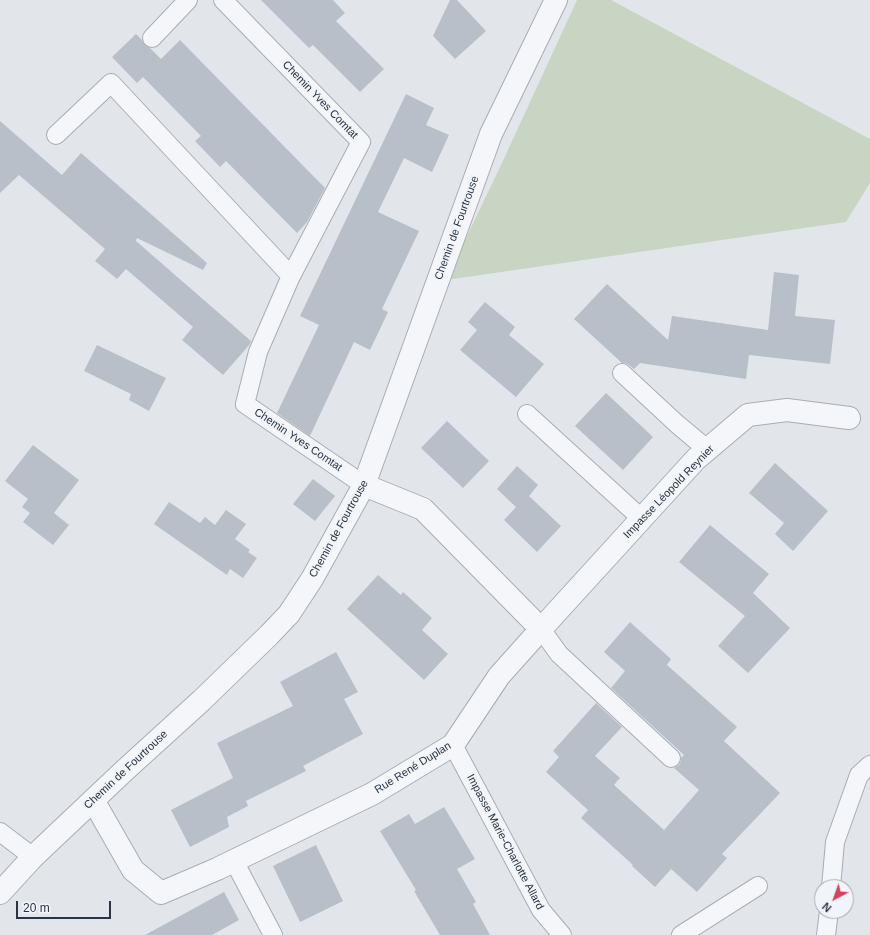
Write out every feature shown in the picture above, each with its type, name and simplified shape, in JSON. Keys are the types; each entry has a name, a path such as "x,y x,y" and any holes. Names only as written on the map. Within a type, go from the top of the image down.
{"street":[{"name":"Chemin de Fourtrouse","path":"0,893 33,857 269,636 289,614 312,579 364,485 491,134 551,2"},
{"name":"Impasse Léopold Reynier","path":"541,629 696,459 748,415 788,410 849,418"},
{"path":"364,485 423,509 541,629"},
{"name":"Rue René Duplan","path":"93,800 133,870 161,893 217,870 372,794 453,745 499,676 541,629"}],"lane":[{"path":"152,38 188,0"},
{"name":"Chemin Yves Comtat","path":"223,0 361,142 291,276 258,352 245,404 364,485"},
{"path":"56,135 111,83 291,276"},
{"path":"622,373 677,424 708,450"},
{"path":"526,414 642,519"},
{"path":"541,629 559,654 671,758"},
{"name":"Impasse Marie-Charlotte Allard","path":"453,745 541,910 562,935"},
{"path":"832,879 835,842 860,774 870,765"},
{"path":"0,832 33,857"},
{"path":"234,861 273,935"},
{"path":"681,935 758,886"},
{"path":"826,935 828,919"}],"green space":[{"path":"577,0 611,0 870,139 870,183 846,222 446,280"}],"building":[{"path":"261,0 333,0 345,13 336,21 384,69 360,92 313,45 309,48"},
{"path":"450,0 457,0 486,31 455,59 433,36"},
{"path":"136,34 145,45 161,59 180,40 325,188 307,222 297,233 226,161 220,167 195,141 201,136 143,77 137,83 112,57"},
{"path":"406,94 434,108 426,125 449,135 432,172 404,158 378,212 419,231 382,309 388,312 370,350 354,342 310,436 277,413 319,325 300,316"},
{"path":"0,121 62,175 81,153 207,263 203,270 137,238 136,241 251,341 223,375 182,340 193,327 126,269 117,279 95,261 105,249 19,175 0,193"},
{"path":"774,272 799,275 795,316 835,320 830,364 749,355 746,379 640,363 634,369 625,363 622,363 574,319 607,284 668,340 672,316 768,330"},
{"path":"485,302 515,327 509,335 544,364 516,397 460,350 477,330 468,322"},
{"path":"97,345 166,378 149,411 129,400 131,394 84,371"},
{"path":"606,393 653,437 623,470 575,426"},
{"path":"447,421 489,461 463,488 421,448"},
{"path":"33,445 79,480 54,513 69,525 53,545 23,522 30,513 22,507 28,499 5,481"},
{"path":"775,463 828,511 793,551 775,534 784,523 749,493"},
{"path":"517,466 538,485 529,496 561,526 537,552 504,520 516,507 497,489"},
{"path":"313,479 335,496 315,521 293,504"},
{"path":"169,502 200,523 205,517 215,525 226,510 246,524 235,539 250,550 248,552 257,558 243,578 230,569 227,575 154,524"},
{"path":"710,525 769,574 753,593 790,628 748,673 718,646 745,616 679,562"},
{"path":"378,575 401,595 403,592 432,618 422,630 448,654 424,680 347,609"},
{"path":"630,622 671,659 667,665 737,727 724,741 780,793 722,854 727,858 697,892 671,869 655,887 581,818 588,810 546,772 559,757 553,751 596,703 622,727 595,756 620,778 614,785 664,830 699,790 674,768 679,765 681,758 684,755 611,688 625,671 604,652"},
{"path":"336,652 358,692 344,699 363,734 303,766 306,771 246,801 248,806 227,817 229,827 190,847 171,810 233,778 217,743 293,706 280,682"},
{"path":"444,807 475,859 457,869 476,902 473,904 490,935 440,935 414,891 416,890 380,831 409,814 415,824"},
{"path":"316,845 343,901 300,922 273,866"},
{"path":"224,892 239,920 212,935 145,935"}]}
